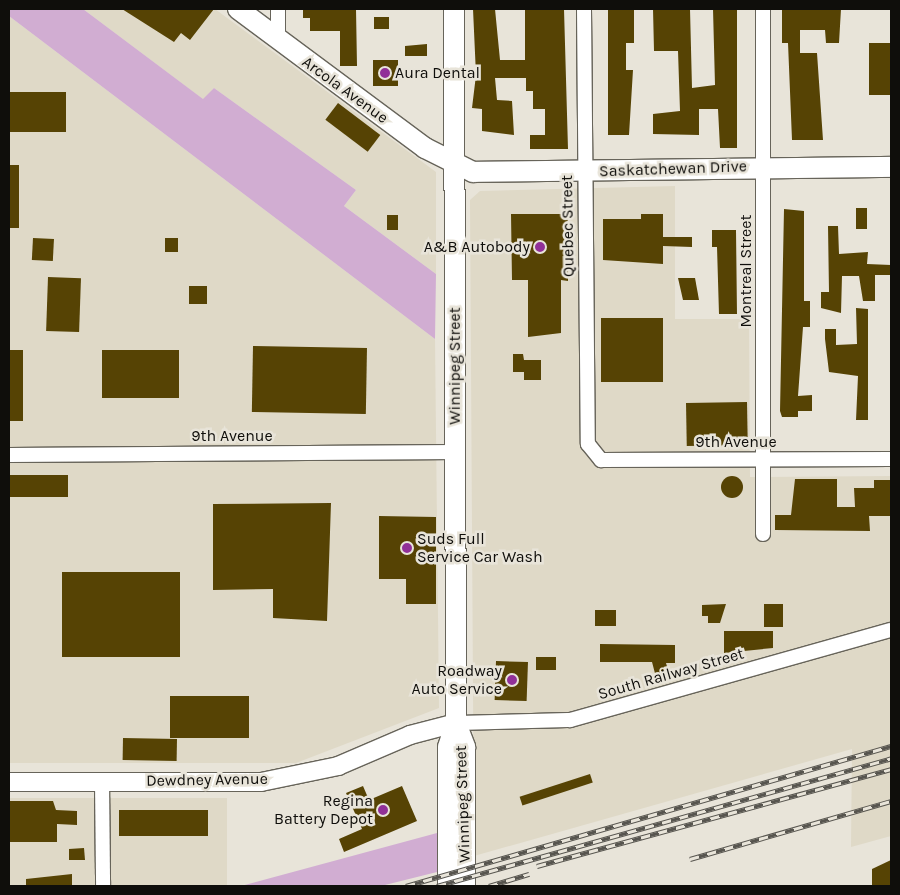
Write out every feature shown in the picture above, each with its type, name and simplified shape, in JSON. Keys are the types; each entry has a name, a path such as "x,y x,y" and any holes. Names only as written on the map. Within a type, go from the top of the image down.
{"main road":[{"name":"Arcola Avenue","path":"238,9 425,148 456,166"},
{"name":"Winnipeg Street","path":"448,886 448,747 456,723 456,166 454,9"},
{"name":"Saskatchewan Drive","path":"456,166 473,172 585,173 764,166 891,166"},
{"name":"Winnipeg Street","path":"456,723 465,747 465,886"}],"street":[{"path":"278,9 278,40"},
{"name":"Quebec Street","path":"584,9 588,444"},
{"name":"Montreal Street","path":"763,9 763,534"},
{"name":"9th Avenue","path":"588,444 601,460 891,459"},
{"name":"9th Avenue","path":"9,455 456,452"},
{"name":"South Railway Street","path":"456,723 570,720 891,630"},
{"name":"Dewdney Avenue","path":"9,782 285,778 338,766 410,735 456,723"},
{"path":"102,782 103,886"}],"shaded area":[{"path":"9,9 83,9 203,99 214,88 356,190 344,206 436,274 435,339 9,16"},
{"path":"83,9 215,9 436,172 436,274 344,206 356,190 214,88 204,100"},
{"path":"9,16 435,339 439,708 296,763 9,763"},
{"path":"675,186 675,319 749,319 750,477 891,476 891,836 851,847 852,749 474,856 470,200 480,191"},
{"path":"9,798 227,798 227,886 9,886"},
{"path":"437,833 437,872 381,886 241,886"}],"building":[{"path":"122,9 214,9 190,40 181,33 174,42"},
{"path":"303,9 356,9 357,66 340,66 340,31 310,31 310,18 303,18"},
{"path":"473,9 495,9 500,60 525,60 525,9 564,9 568,149 530,149 530,135 545,135 545,109 533,109 533,91 526,91 526,78 495,78 497,100 512,101 514,135 482,131 482,109 472,108 476,75"},
{"path":"608,9 634,9 634,43 626,43 626,70 633,70 629,135 608,135"},
{"path":"653,9 690,9 692,88 715,85 713,9 737,9 737,148 720,148 718,109 699,109 699,135 653,134 653,114 680,111 678,51 654,51"},
{"path":"782,9 841,9 839,43 826,43 825,30 800,30 800,53 817,53 823,140 792,140 788,43 782,43"},
{"path":"374,17 389,17 389,29 374,29"},
{"path":"869,43 891,43 891,95 869,95"},
{"path":"427,44 427,56 405,56 405,46"},
{"name":"Aura Dental","path":"373,60 398,60 398,86 373,86"},
{"path":"9,92 66,92 66,132 9,132"},
{"path":"338,103 380,135 368,152 325,120"},
{"path":"9,165 19,165 19,228 9,228"},
{"path":"856,208 867,208 867,229 856,229"},
{"path":"784,209 804,211 804,301 810,301 810,327 803,327 798,396 812,395 812,411 798,411 798,417 782,417 780,411"},
{"name":"A&B Autobody","path":"511,214 568,214 568,281 561,280 561,333 528,337 528,280 512,280"},
{"path":"641,214 663,214 663,237 692,237 692,247 663,246 663,264 603,260 603,219 641,219"},
{"path":"387,215 398,215 398,230 387,230"},
{"path":"828,226 838,226 839,254 868,252 867,264 891,265 891,275 875,275 875,301 863,301 859,276 842,276 841,313 821,308 821,292 829,292"},
{"path":"712,230 736,230 737,314 719,314 717,247 712,247"},
{"path":"33,238 54,239 53,261 32,260"},
{"path":"165,238 178,238 178,252 165,252"},
{"path":"48,277 81,278 79,332 46,331"},
{"path":"678,278 695,278 699,300 683,300"},
{"path":"189,286 207,286 207,304 189,304"},
{"path":"856,308 868,309 868,420 856,420 858,376 829,372 825,339 825,329 836,329 836,345 857,344"},
{"path":"601,318 663,318 663,382 601,382"},
{"path":"253,346 367,348 366,414 252,412"},
{"path":"9,350 23,350 23,421 9,421"},
{"path":"102,350 179,350 179,398 102,398"},
{"path":"513,354 523,354 524,360 541,360 541,380 524,380 524,372 513,372"},
{"path":"747,402 748,445 687,446 686,403"},
{"path":"9,475 68,475 68,497 9,497"},
{"path":"732,476 742,483 743,487 736,497 732,498 722,491 721,487 728,477"},
{"path":"795,479 837,479 837,507 855,507 854,488 874,488 874,480 891,480 891,516 869,516 870,531 775,530 775,515 791,515"},
{"path":"331,503 327,621 273,618 273,589 213,590 213,504"},
{"name":"Suds Full Service Car Wash","path":"379,516 436,517 436,604 406,604 406,579 379,579"},
{"path":"62,572 180,572 180,657 62,657"},
{"path":"726,604 720,623 708,623 708,616 702,616 702,605"},
{"path":"764,604 783,604 783,627 764,627"},
{"path":"595,610 616,610 616,626 595,626"},
{"path":"724,631 773,631 773,648 724,653"},
{"path":"600,644 675,645 675,663 666,663 670,677 657,681 652,662 600,662"},
{"path":"536,657 556,657 556,670 536,670"},
{"name":"Roadway Auto Service","path":"496,661 528,662 527,701 495,700"},
{"path":"170,696 249,696 249,738 170,738"},
{"path":"123,738 177,739 177,761 123,760"},
{"path":"590,774 593,783 522,805 520,797"},
{"name":"Regina Battery Depot","path":"363,786 369,800 402,786 417,821 344,852 339,839 362,829 346,793"},
{"path":"9,801 53,801 56,810 77,811 77,825 57,824 57,842 9,842"},
{"path":"119,810 208,810 208,836 119,836"},
{"path":"84,848 85,860 69,860 69,849"},
{"path":"891,860 891,886 872,886 872,869"},
{"path":"72,874 72,886 26,886 26,879"}],"railway":[{"path":"406,886 891,746"},
{"path":"437,886 891,758"},
{"path":"537,866 891,769"},
{"path":"690,859 891,801"},
{"path":"489,886 529,874"}],"place":[{"name":"Aura Dental","path":"385,73"},
{"name":"A&B Autobody","path":"540,247"},
{"name":"Suds Full Service Car Wash","path":"407,548"},
{"name":"Roadway Auto Service","path":"512,680"},
{"name":"Regina Battery Depot","path":"383,810"}]}
